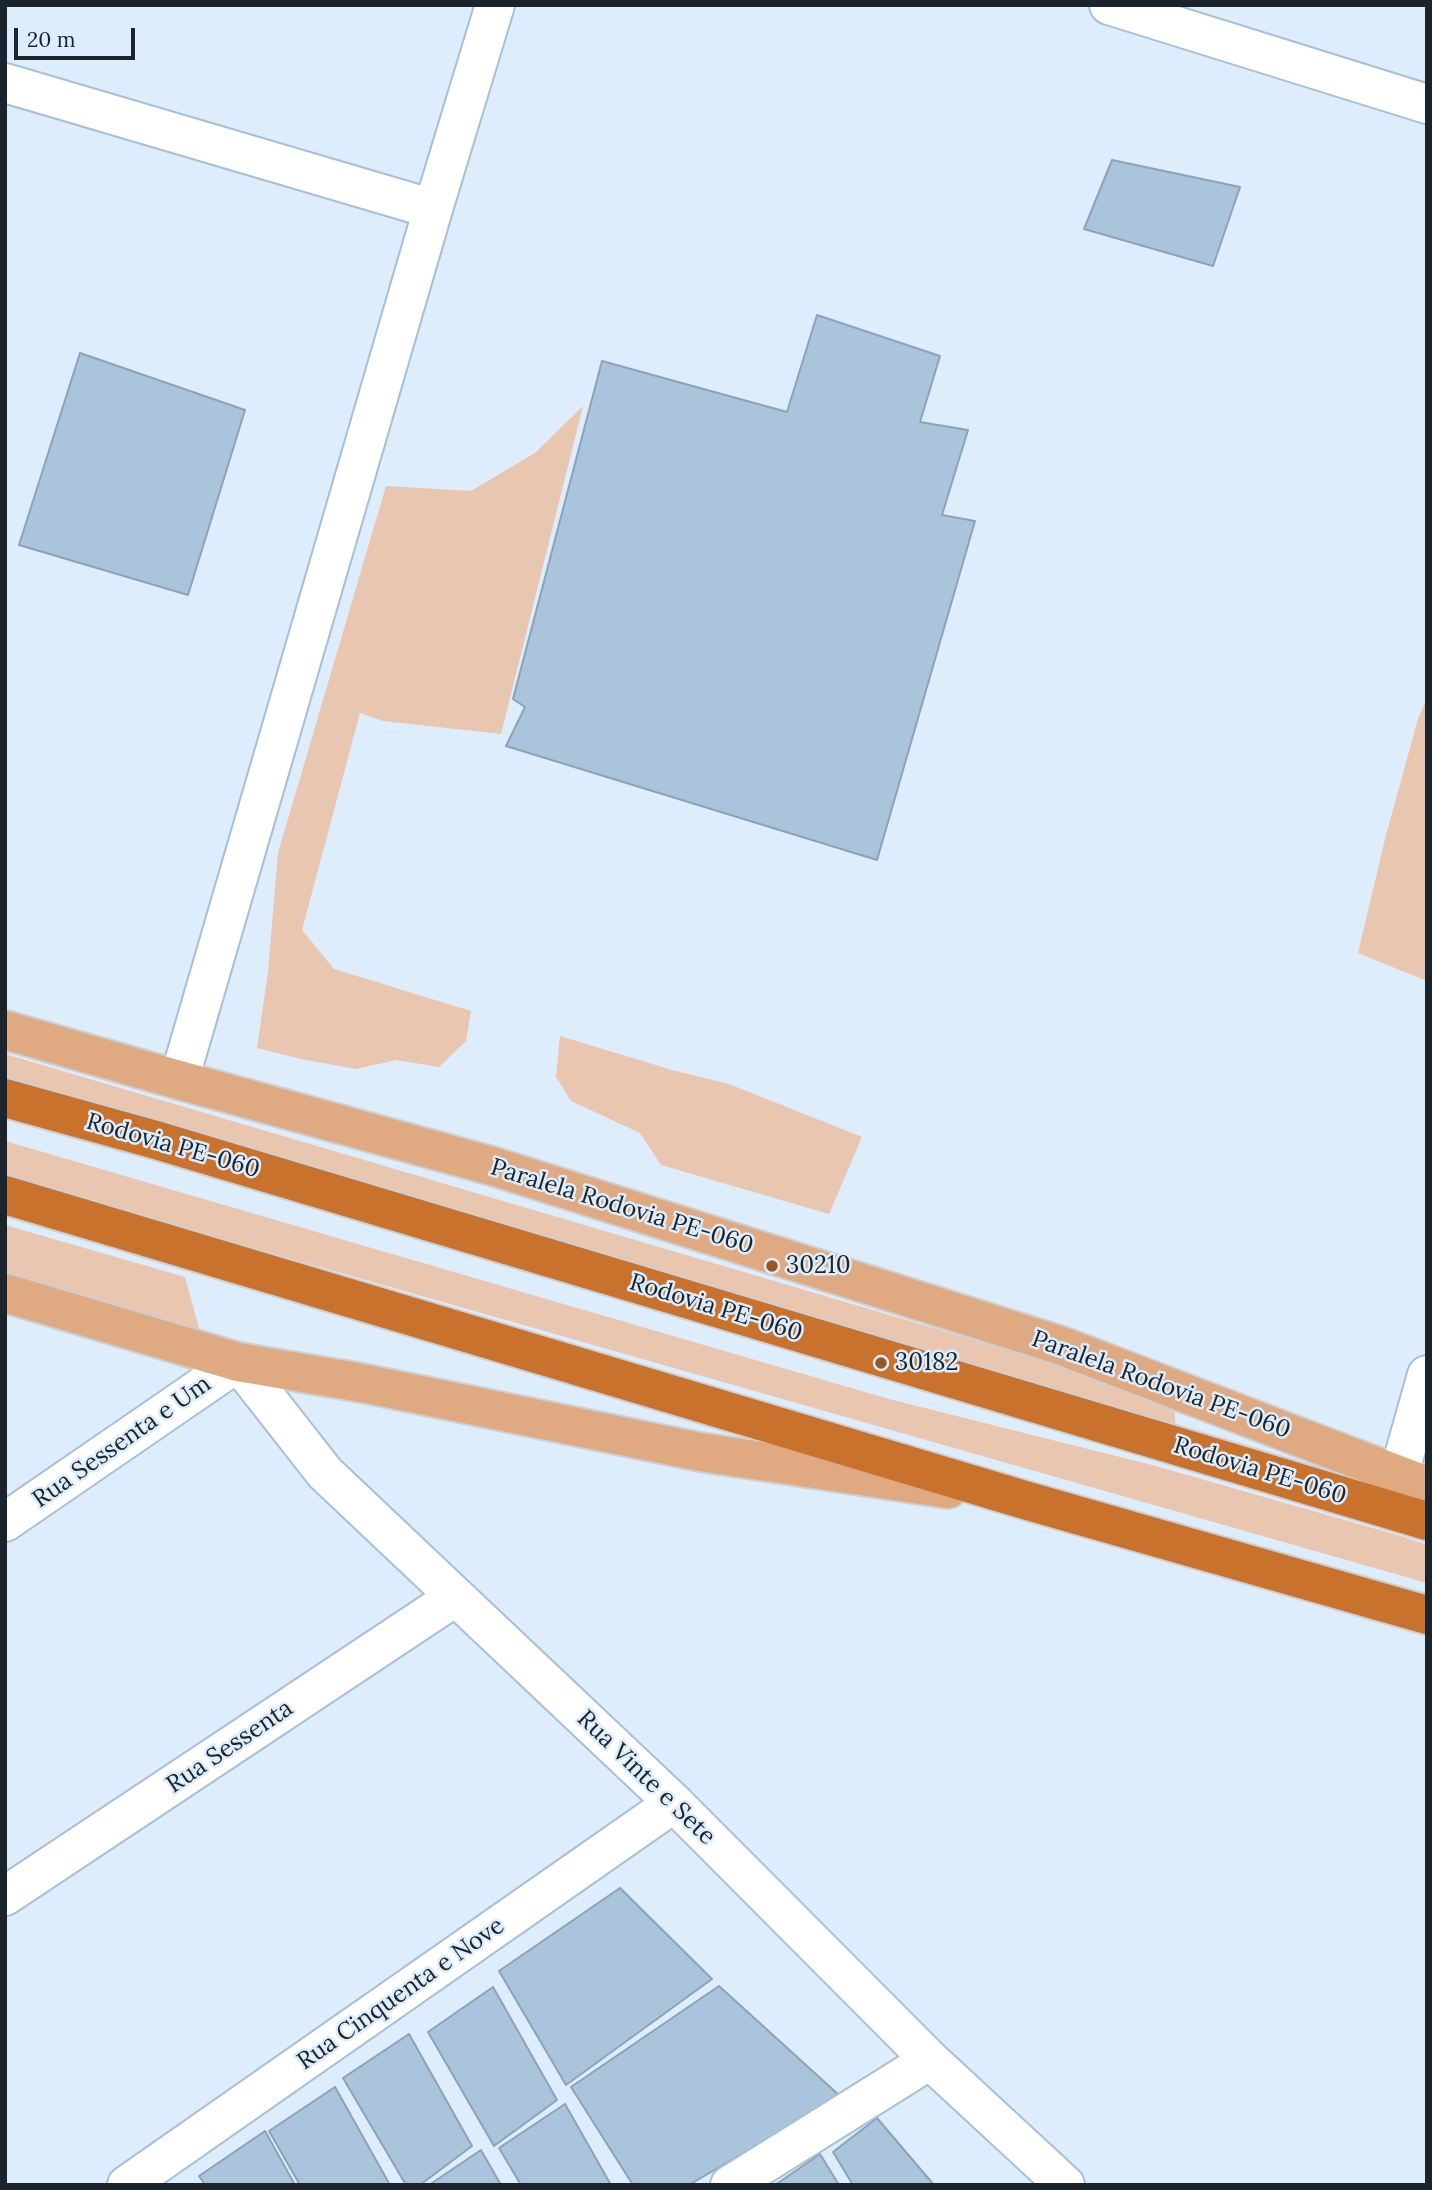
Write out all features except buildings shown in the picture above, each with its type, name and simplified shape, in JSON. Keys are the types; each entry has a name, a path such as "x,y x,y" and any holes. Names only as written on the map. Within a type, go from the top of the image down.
{"highway":[{"name":"Rodovia PE-060","path":"5,1098 156,1140 1427,1521"},
{"path":"5,1195 1028,1501 1427,1615"}],"main road":[{"name":"Paralela Rodovia PE-060","path":"5,1030 492,1166 1062,1346 1413,1480"},
{"path":"5,1293 238,1362 362,1383 700,1452 1028,1501"}],"street":[{"path":"178,1080 495,5"},
{"path":"1109,5 1427,104"},
{"path":"5,83 433,209"},
{"name":"Rua Sessenta e Um","path":"5,1522 238,1362"},
{"name":"Rua Vinte e Sete","path":"238,1362 325,1473 674,1803 930,2060 1065,2185"},
{"path":"1413,1480 1427,1375"},
{"name":"Rua Sessenta","path":"5,1896 455,1597"},
{"name":"Rua Cinquenta e Nove","path":"127,2185 674,1803"},
{"path":"730,2185 930,2060"}],"shaded area":[{"path":"583,406 501,734 383,721 360,713 302,930 334,969 471,1011 466,1041 439,1067 396,1060 356,1069 257,1048 268,972 278,853 386,486 471,491 535,453"},
{"path":"1427,698 1427,981 1358,953 1386,835 1418,719"},
{"path":"560,1036 672,1070 729,1084 862,1137 829,1214 661,1165 640,1133 571,1101 556,1077"},
{"path":"5,1054 1174,1399 1176,1432 5,1091"},
{"path":"5,1141 889,1399 1152,1465 1401,1536 1427,1545 1427,1583 5,1177"},
{"path":"5,1225 185,1277 200,1332 5,1280"}],"place":[{"name":"30210","path":"772,1266"},
{"name":"30182","path":"881,1363"}]}
